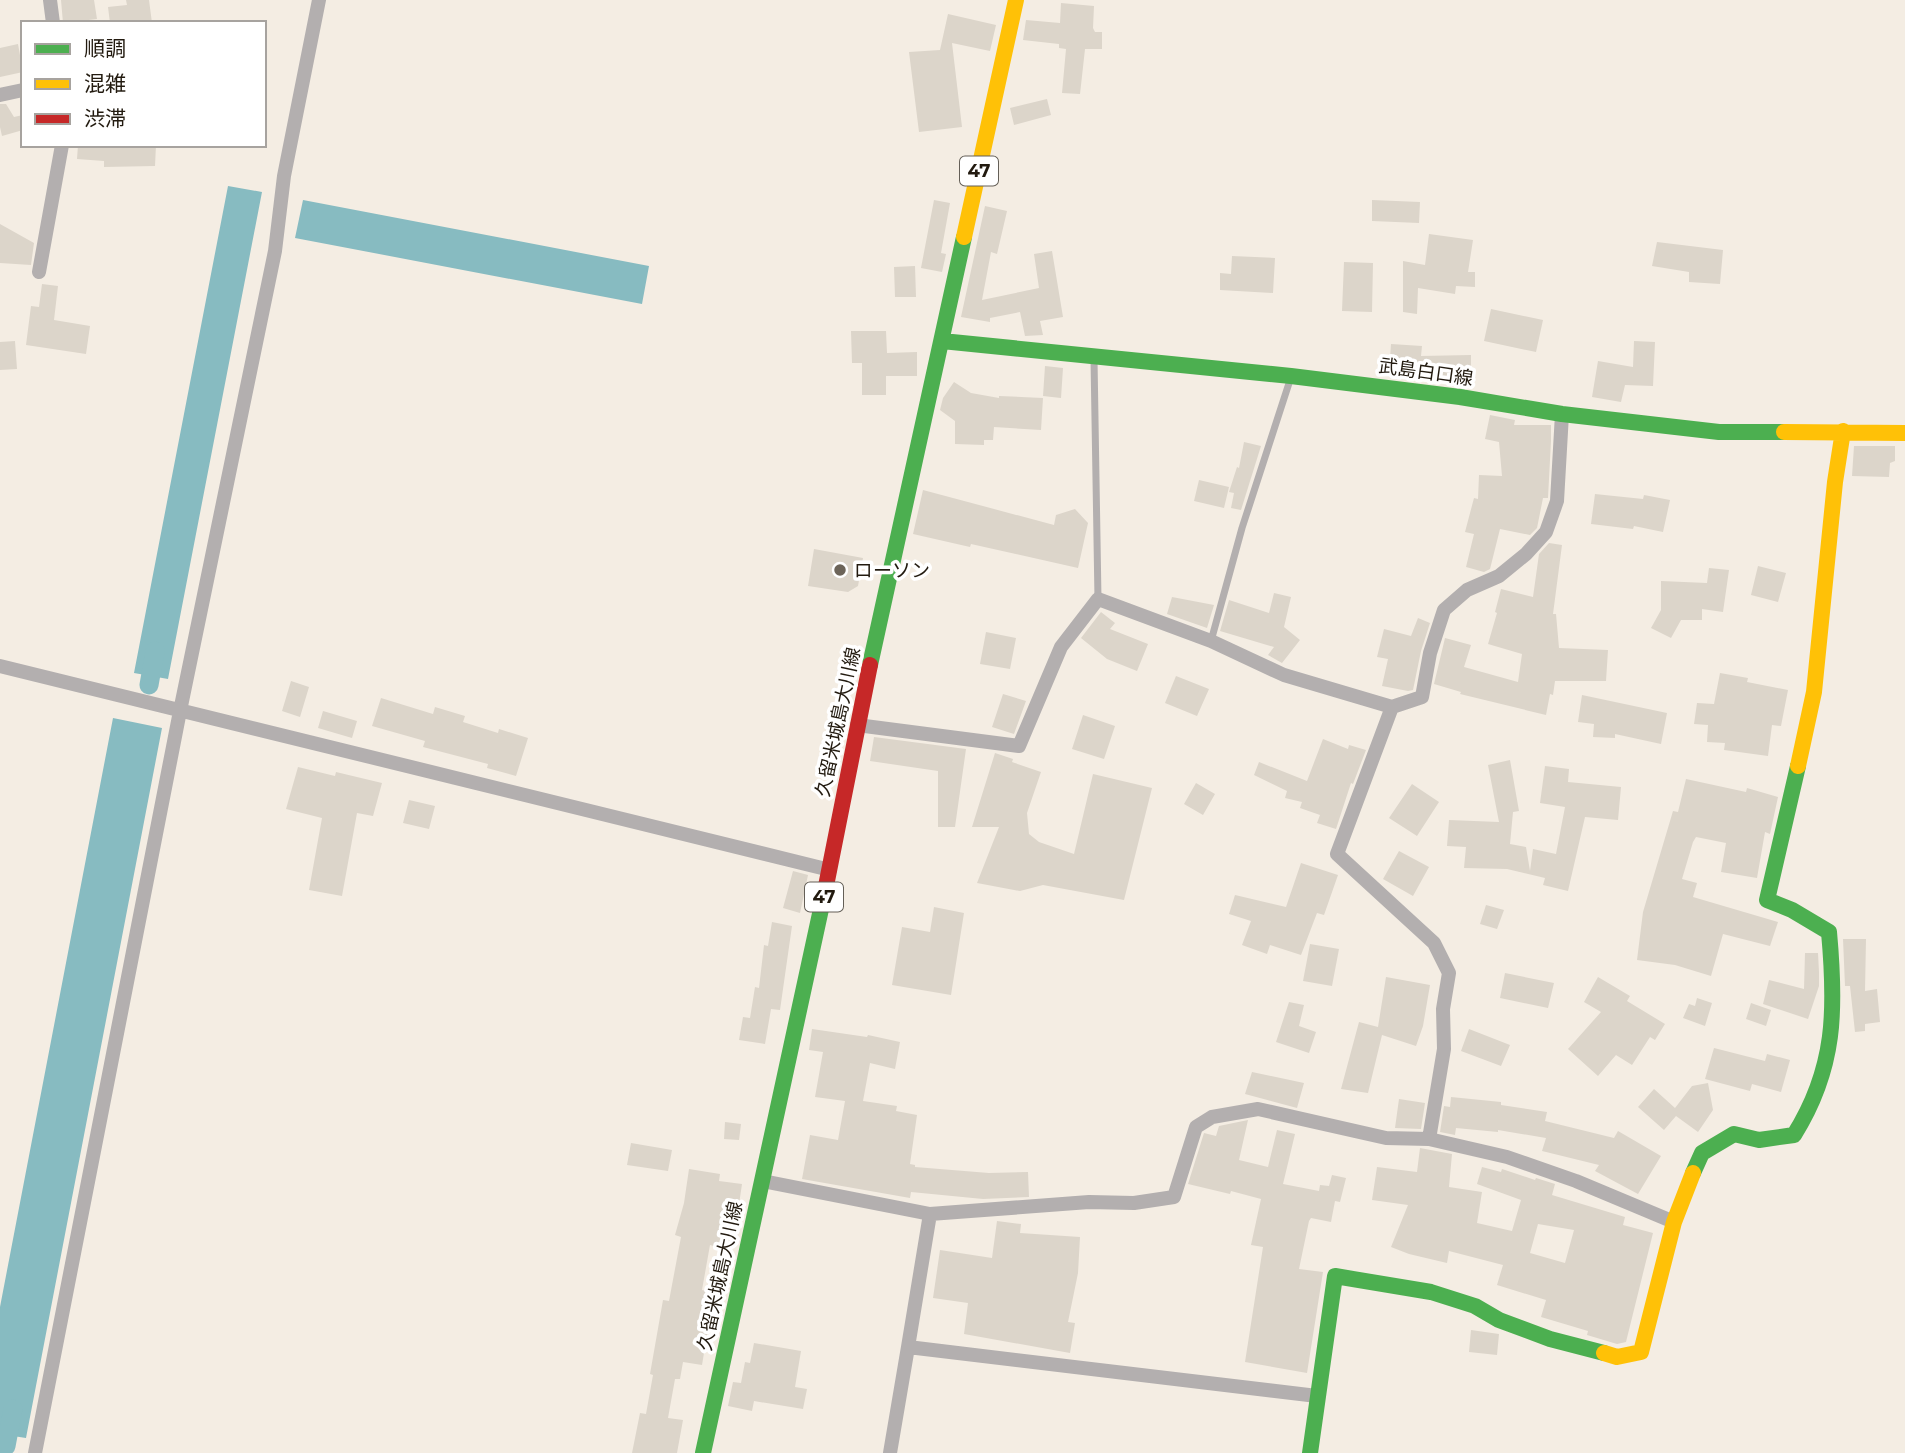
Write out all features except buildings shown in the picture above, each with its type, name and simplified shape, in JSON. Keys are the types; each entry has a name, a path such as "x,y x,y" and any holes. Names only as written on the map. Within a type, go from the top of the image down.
{"main road":[{"name":"久留米城島大川線","path":"703,1453 1016,0"},
{"name":"武島白口線","path":"942,341 1291,376 1460,397 1562,414 1719,432 1905,433"},
{"path":"1310,1453 1335,1276 1431,1292 1475,1306 1499,1320 1550,1339 1617,1357 1641,1352 1674,1222 1702,1153 1734,1134 1759,1140 1794,1135 1817,1095 1826,1063 1833,971 1829,932 1792,910 1767,900 1814,691 1835,482 1843,431"}],"street":[{"path":"50,0 53,21"},
{"path":"35,1453 180,711 275,251 284,176 319,0"},
{"path":"0,95 21,90"},
{"path":"39,272 62,147"},
{"path":"858,724 1019,746 1061,647 1098,599 1211,641 1284,675 1392,707 1422,697 1430,653 1444,610 1467,590 1499,576 1526,554 1546,532 1557,502 1562,414"},
{"path":"0,666 830,870"},
{"path":"1392,707 1337,854 1434,943 1449,973 1443,1009 1444,1049 1429,1139"},
{"path":"763,1181 930,1214 1089,1202 1133,1203 1174,1197 1196,1127 1212,1117 1258,1109 1386,1138 1429,1139 1507,1157 1576,1181 1674,1222"},
{"path":"890,1453 930,1214"},
{"path":"908,1347 1317,1396"}],"lane":[{"path":"1094,355 1098,599"},
{"path":"1211,641 1242,528 1291,376"}],"water":[{"path":"228,186 262,192 168,679 134,673"},
{"path":"303,200 649,266 642,304 295,238"},
{"path":"113,718 162,728 26,1438 0,1434 0,1307"}],"waterway":[{"path":"149,685 155,651"},
{"path":"6,1446 13,1409"}],"traffic: fast":[{"path":"870,665 964,237"},
{"path":"942,341 1291,376 1460,397 1562,414 1719,432 1784,432"},
{"path":"1693,1173 1702,1153 1734,1134 1759,1140 1794,1135 1808,1110 1825,1062 1832,1012 1829,932 1792,910 1767,900 1798,766"},
{"path":"703,1453 826,886"},
{"path":"1310,1453 1335,1276 1431,1292 1475,1306 1499,1320 1550,1339 1604,1353"}],"traffic: slow":[{"path":"964,237 1016,0"},
{"path":"1798,766 1814,692 1835,482 1843,431"},
{"path":"1784,432 1905,433"},
{"path":"1604,1353 1617,1357 1641,1352 1674,1222 1693,1173"}],"traffic: jam":[{"path":"826,886 870,665"}],"place":[{"name":"ローソン","path":"840,570"}]}
